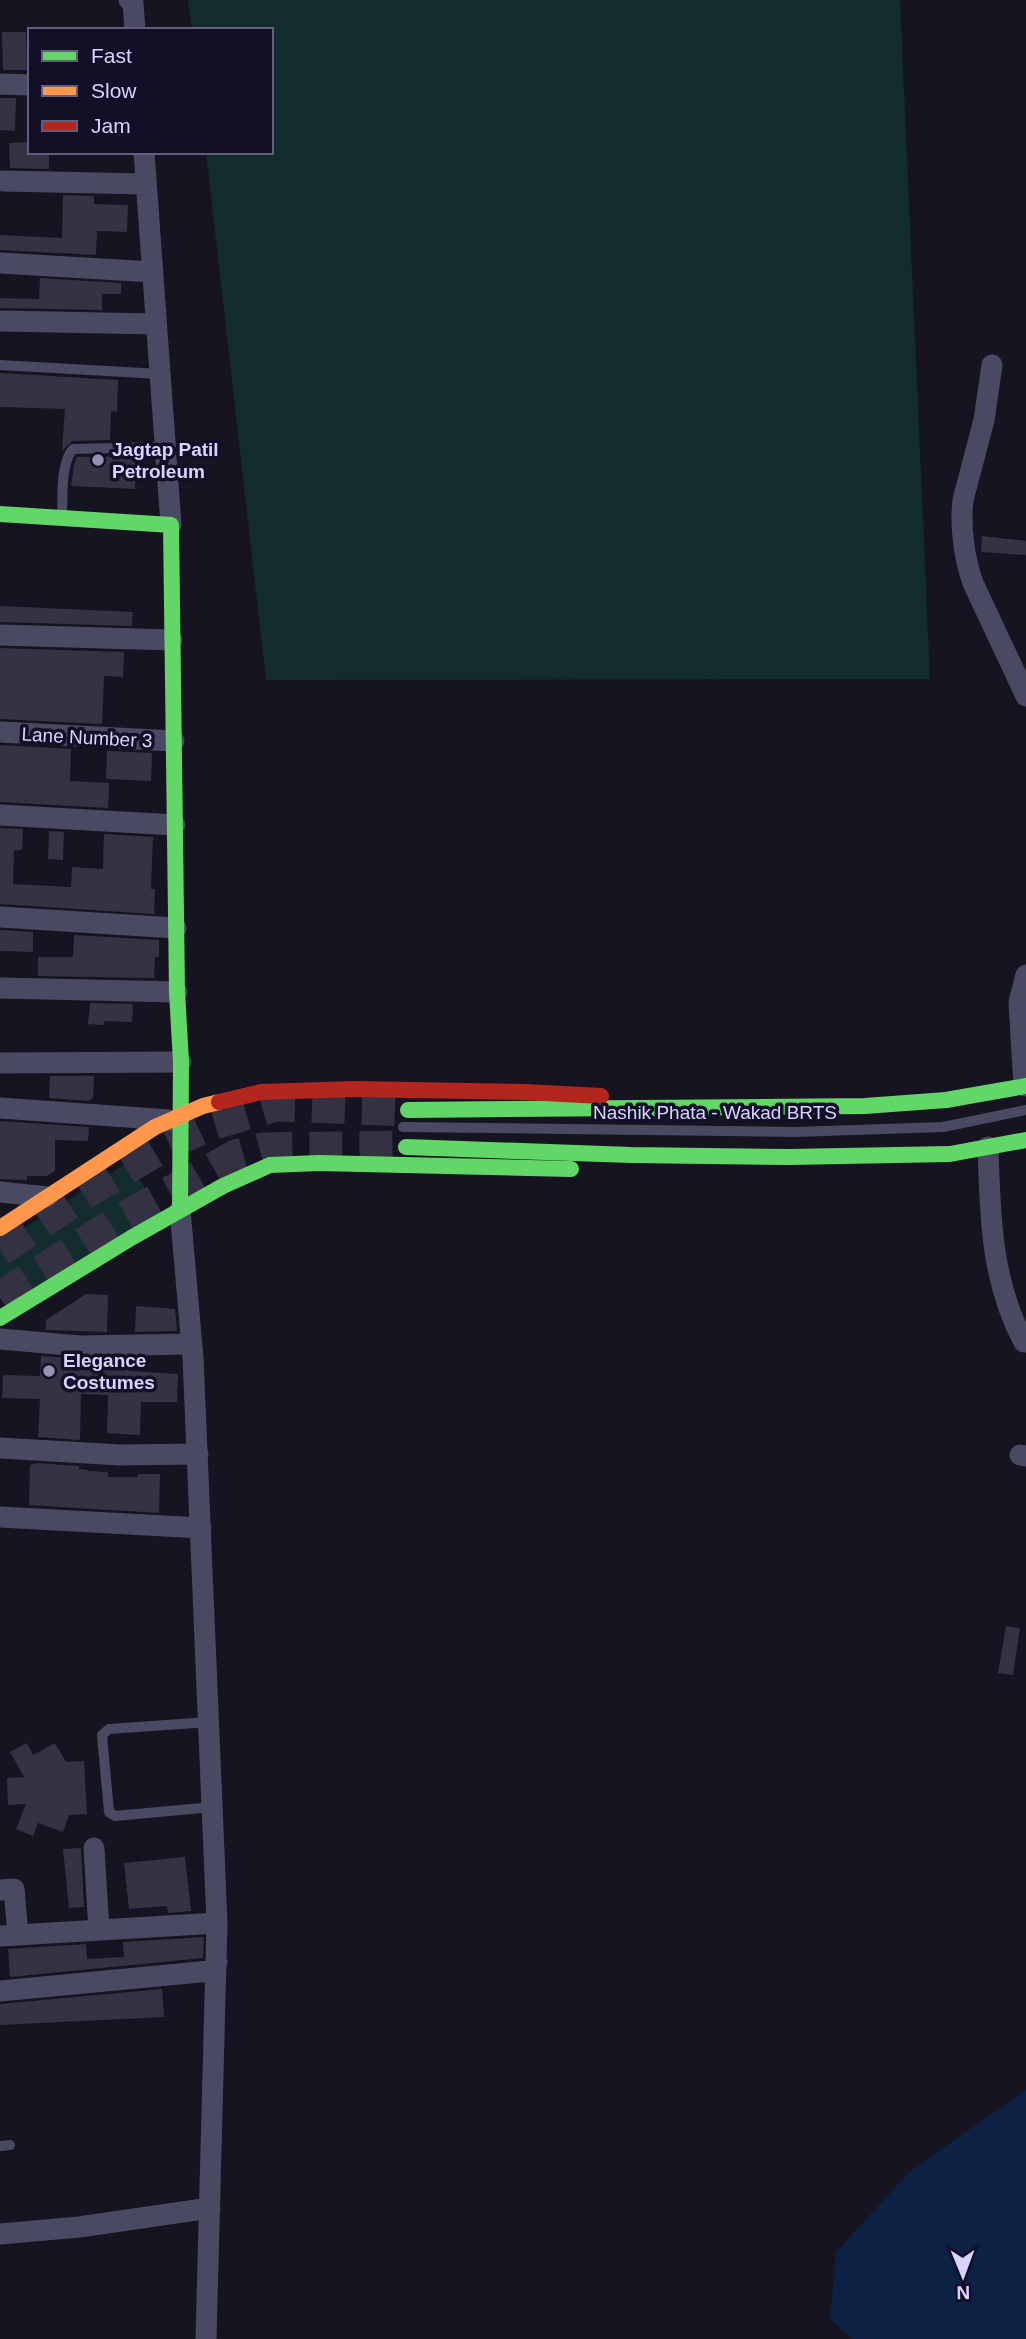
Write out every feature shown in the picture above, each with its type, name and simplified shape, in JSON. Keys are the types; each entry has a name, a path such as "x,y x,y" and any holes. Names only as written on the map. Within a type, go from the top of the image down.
{"main road":[{"path":"0,514 171,525 177,992 181,1062 176,1118 180,1210"},
{"path":"408,1110 506,1112 895,1105 1001,1092 1025,1086"},
{"path":"0,1228 155,1127 203,1106 261,1092 355,1089 589,1095 635,1100 678,1109"},
{"path":"406,1147 631,1155 789,1157 950,1154 1026,1140"},
{"path":"0,1318 180,1210 223,1186 270,1165 319,1163 590,1169 631,1155"}],"street":[{"path":"129,0 133,3 135,28"},
{"path":"0,84 28,85"},
{"path":"144,154 171,525"},
{"path":"3,181 146,184"},
{"path":"0,263 153,272"},
{"path":"0,321 156,324"},
{"path":"992,365 984,420 962,499 961,512 968,570 1026,696"},
{"path":"0,635 172,640"},
{"name":"Lane Number 3","path":"0,732 174,741"},
{"path":"0,814 175,825"},
{"path":"0,917 176,928"},
{"path":"1025,1086 1019,1002 1026,975"},
{"path":"0,988 177,992"},
{"path":"0,1063 181,1062"},
{"path":"0,1108 176,1118"},
{"path":"988,1147 989,1202 994,1250 1004,1300 1024,1342"},
{"path":"0,1192 47,1197"},
{"path":"180,1210 192,1344 198,1454 218,1962 206,2339"},
{"path":"0,1339 80,1346 192,1344"},
{"path":"0,1448 120,1455 198,1454"},
{"path":"0,1517 201,1528"},
{"path":"94,1848 99,1930"},
{"path":"0,1890 14,1889 9,1936 217,1923"},
{"path":"0,1991 210,1971 218,1962"},
{"path":"0,2234 79,2227 210,2208"}],"lane":[{"path":"0,365 160,374"},
{"path":"62,518 68,454 73,449 165,447"},
{"name":"Nashik Phata - Wakad BRTS","path":"403,1127 795,1132 943,1127 1026,1110"},
{"path":"209,1723 109,1729 102,1735 111,1815 213,1807"}],"green space":[{"path":"188,0 900,0 930,679 266,680 206,154 273,154 273,28 192,28"},
{"path":"130,1161 162,1220 16,1304 0,1277 0,1243"}],"water":[{"path":"1026,2090 1026,2339 852,2339 830,2319 836,2252 910,2171"}],"building":[{"path":"2,32 26,32 27,70 3,70"},
{"path":"0,98 16,98 15,131 0,130"},
{"path":"28,142 28,154 49,154 49,169 10,168 9,143"},
{"path":"63,195 94,196 94,204 128,205 127,232 97,231 96,255 0,250 0,235 62,238"},
{"path":"40,278 121,283 121,294 102,294 102,310 0,308 0,298 39,299"},
{"path":"0,373 118,380 117,412 111,411 110,440 72,441 62,451 65,409 0,407"},
{"path":"136,456 135,489 71,486 77,457"},
{"path":"982,536 1026,541 1026,555 981,552"},
{"path":"0,606 133,612 132,626 0,622"},
{"path":"0,648 124,652 123,677 104,676 102,724 0,719"},
{"path":"0,745 71,749 70,781 109,783 108,808 0,802"},
{"path":"107,751 152,753 151,781 106,779"},
{"path":"0,828 23,829 22,850 14,850 13,884 71,887 72,867 103,869 104,834 153,837 151,889 155,889 154,914 0,904"},
{"path":"49,831 64,832 63,860 48,859"},
{"path":"0,930 33,932 33,952 0,951"},
{"path":"74,935 159,940 159,957 155,957 154,978 38,976 38,957 73,957"},
{"path":"90,1003 133,1004 132,1022 104,1021 104,1025 88,1024"},
{"path":"50,1076 94,1076 93,1099 49,1098"},
{"path":"0,1121 89,1127 88,1141 55,1140 55,1171 47,1176 27,1176 27,1180 0,1179"},
{"path":"86,1294 108,1295 107,1332 46,1330 46,1320"},
{"path":"136,1306 175,1309 177,1331 135,1332"},
{"path":"41,1356 80,1359 130,1358 130,1371 178,1374 177,1402 141,1402 140,1435 107,1433 108,1395 81,1394 80,1440 38,1437 40,1399 2,1398 3,1375 40,1376"},
{"path":"37,1463 79,1466 79,1469 88,1471 108,1472 108,1477 160,1474 159,1513 29,1505 30,1465"},
{"path":"1006,1626 1020,1628 1013,1675 998,1673"},
{"path":"27,1743 33,1755 55,1743 66,1762 84,1761 87,1814 69,1815 63,1832 38,1823 33,1836 16,1829 26,1804 8,1805 7,1778 24,1777 10,1752"},
{"path":"81,1848 84,1907 69,1908 63,1849"},
{"path":"185,1857 191,1911 168,1913 167,1906 129,1909 124,1863"},
{"path":"204,1937 203,1958 10,1977 8,1949 86,1944 87,1959 124,1957 123,1942"},
{"path":"162,1989 164,2017 0,2025 0,2004"}],"tunnel":[{"path":"0,1250 88,1191 163,1146 208,1125 276,1105 408,1110"},
{"path":"0,1298 119,1221 236,1156 262,1149 406,1147"}],"traffic: fast":[{"path":"0,514 171,525 177,992 181,1062 180,1210"},
{"path":"408,1110 865,1106 946,1100 1026,1086"},
{"path":"406,1147 631,1155 789,1157 950,1154 1026,1140"},
{"path":"0,1318 131,1238 223,1186 270,1165 319,1163 571,1169"}],"traffic: slow":[{"path":"0,1228 155,1127 219,1102"}],"traffic: jam":[{"path":"219,1102 261,1092 355,1089 601,1096"}],"place":[{"name":"Jagtap Patil Petroleum","path":"98,460"},
{"name":"Elegance Costumes","path":"49,1371"}]}
